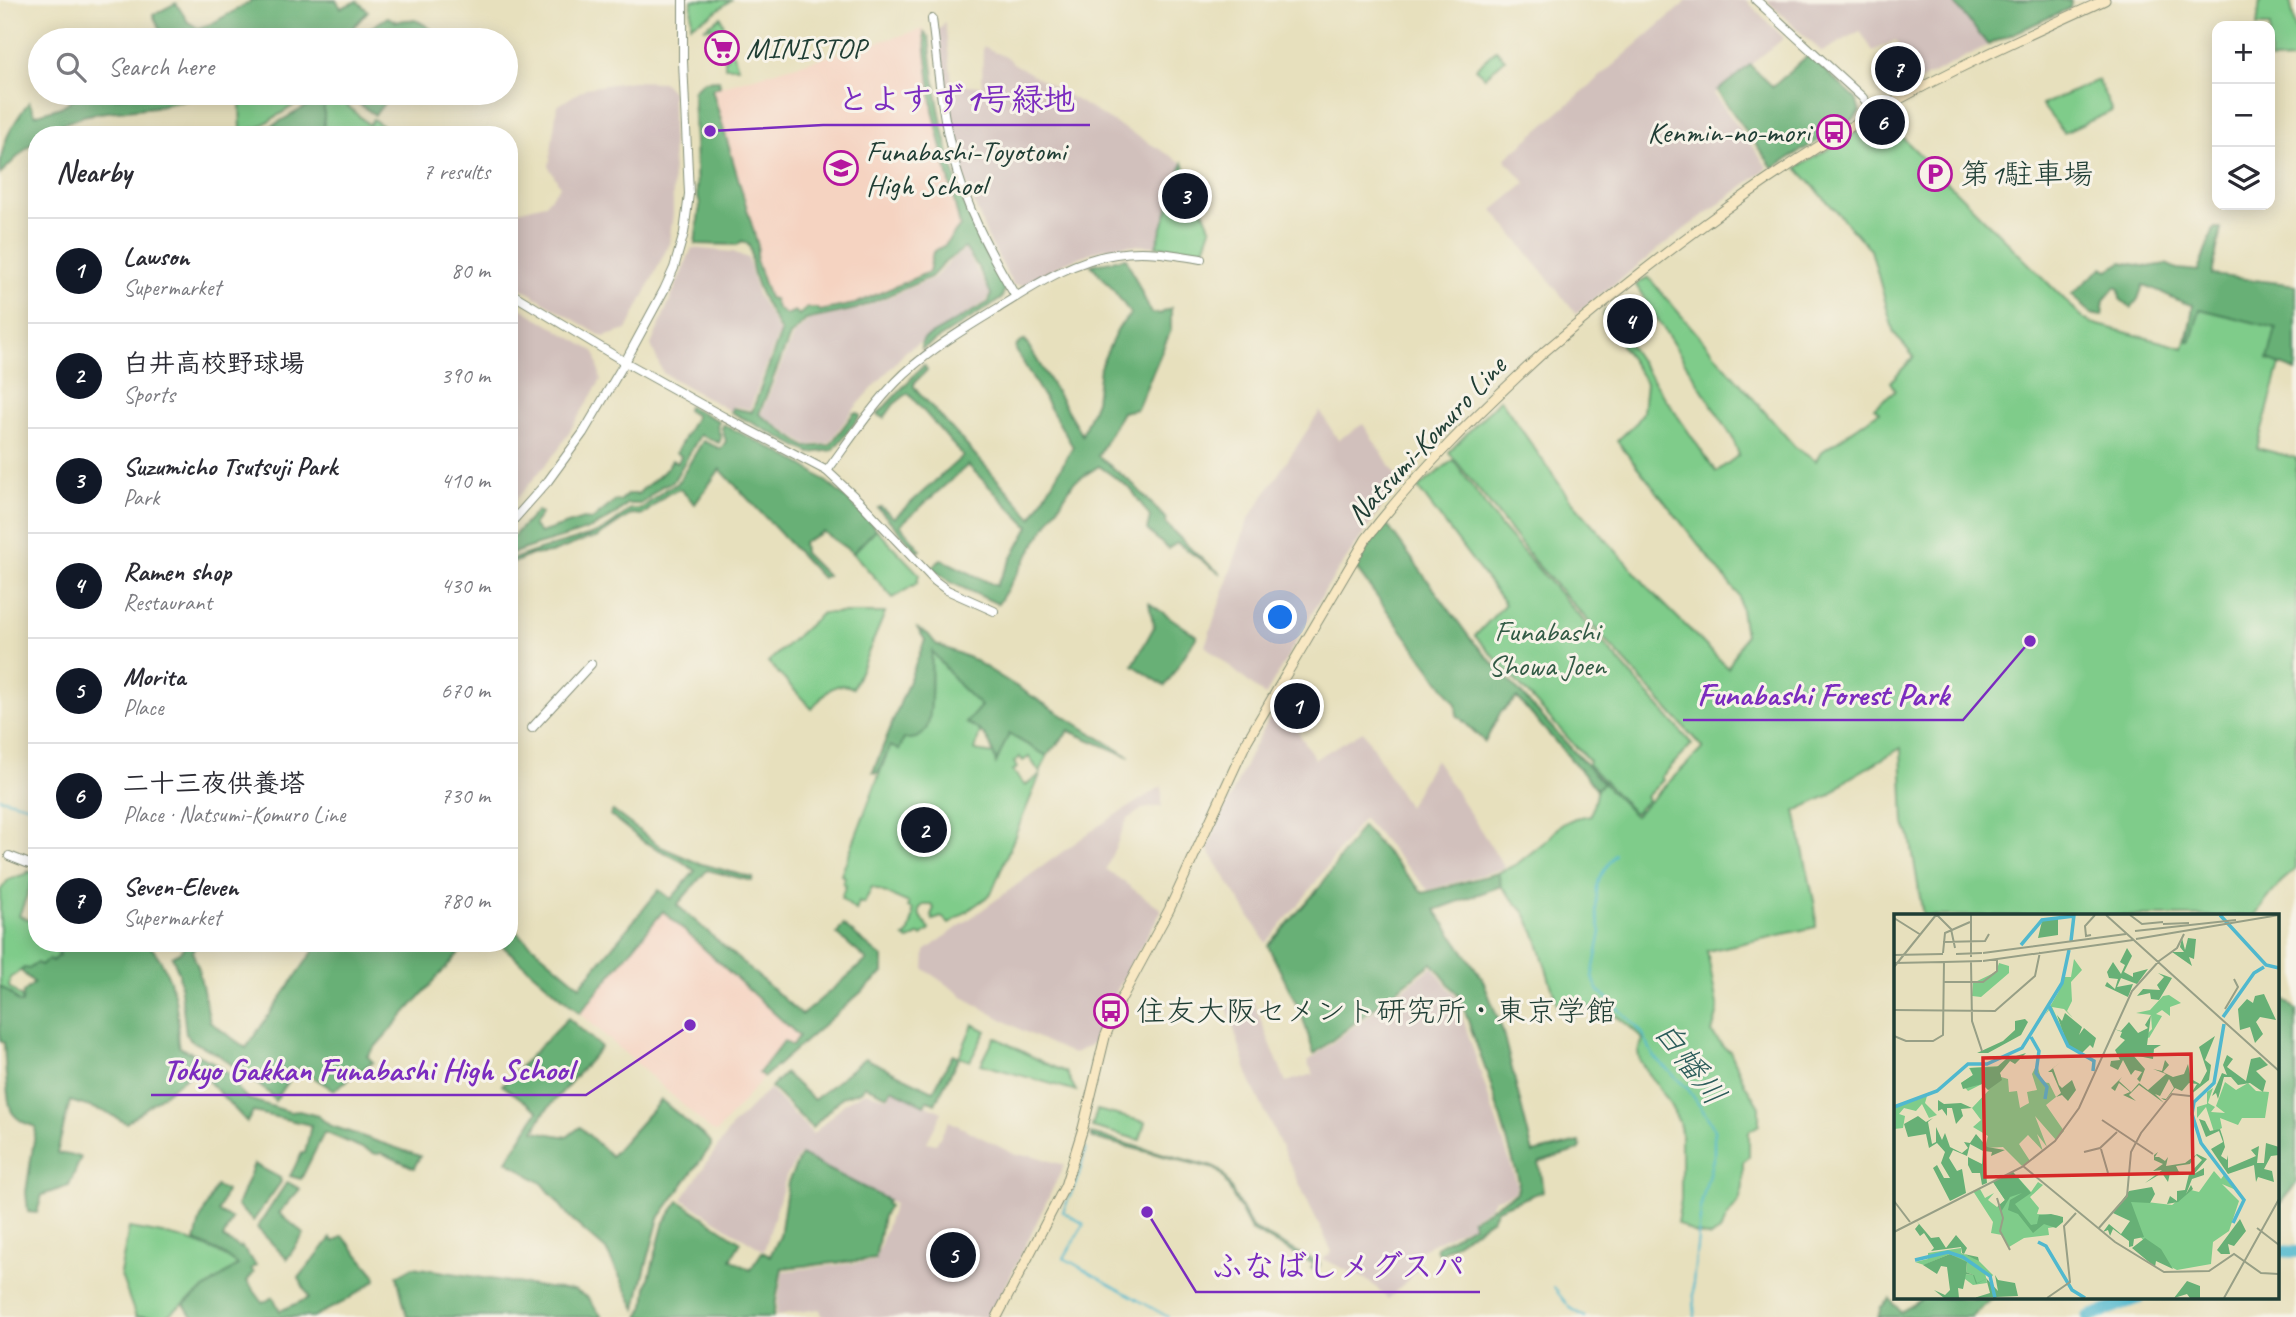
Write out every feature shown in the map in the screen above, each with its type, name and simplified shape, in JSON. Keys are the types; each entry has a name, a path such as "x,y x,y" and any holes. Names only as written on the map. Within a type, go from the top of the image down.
{"main road":[{"name":"Natsumi-Komuro Line","path":"997,1317 1065,1186 1083,1128 1105,1037 1120,1001 1164,920 1247,741 1366,539 1407,488 1513,381 1565,335 1749,191 1874,113 1986,55 2105,0"}],"street":[{"path":"518,515 567,457 583,433 670,278 684,233 689,194 683,61 684,0"},
{"path":"1756,0 1862,97 1874,113"},
{"path":"932,19 942,108 953,159 983,237 1016,297"},
{"path":"827,471 882,397 911,367 941,344 1016,297 1068,268 1114,254 1153,252 1200,259"},
{"path":"518,297 625,362 827,471 935,581 947,590 994,611"},
{"path":"531,728 591,664"},
{"path":"9,856 28,863"}],"shaded area":[{"path":"1688,0 1746,0 1784,38 1714,94 1768,168 1576,314 1493,210 1526,183 1505,159"},
{"path":"1766,0 1952,0 1988,45 1917,82 1896,40 1873,51 1860,31 1822,52"},
{"path":"945,22 952,84 982,86 983,46 1008,58 1183,163 1156,246 1128,245 1098,250 1064,263 1025,286 1013,285 987,236 957,158 949,129 938,31"},
{"name":"Funabashi-Toyotomi High School","path":"924,29 933,110 960,226 945,245 933,252 929,272 855,304 819,312 807,308 786,315 777,308 774,299 769,299 756,260 758,246 712,89"},
{"path":"632,81 663,82 672,92 673,214 669,244 627,330 603,337 518,286 518,211 545,204 560,186 549,167 557,106 586,88"},
{"path":"692,248 733,252 748,258 757,294 779,332 750,409 733,406 730,411 663,373 651,345"},
{"path":"965,250 990,294 987,301 907,350 853,410 829,443 807,445 761,414 793,336 808,321 858,310 934,278"},
{"path":"518,306 595,352 601,380 558,450 518,497"},
{"path":"1320,411 1338,440 1363,424 1400,481 1327,587 1265,696 1205,646 1248,520"},
{"path":"1279,701 1315,759 1363,731 1408,807 1435,759 1505,868 1428,890 1363,818 1306,895 1266,943 1207,848 1255,744"},
{"path":"1162,786 1162,806 1142,809 1127,820 1106,869 1162,910 1123,978 1096,1042 1073,1054 1025,1032 973,1003 924,969 925,951 1097,827"},
{"path":"663,911 799,1036 792,1046 785,1042 760,1072 764,1077 717,1132 712,1131 580,1013"},
{"path":"1432,967 1456,997 1517,1184 1515,1192 1494,1200 1490,1207 1471,1218 1473,1224 1414,1253 1423,1265 1388,1299 1369,1281 1323,1259 1332,1252 1251,1083 1227,1007 1253,1001 1286,1082 1314,1074 1307,1062"},
{"path":"769,1089 813,1134 846,1102 865,1092 889,1098 892,1090 942,1112 927,1142 936,1144 949,1121 1016,1155 1031,1155 1064,1165 991,1317 822,1317 820,1309 776,1315 783,1271 875,1261 894,1204 800,1154 786,1177 764,1251 682,1199 732,1126"}],"green space":[{"path":"336,0 341,8 357,1 368,11 353,28 198,28 211,24 250,2"},
{"path":"692,0 731,0 711,15 691,25"},
{"path":"1952,0 2071,0 2070,8 1988,45"},
{"path":"2260,0 2290,0 2296,32 2296,60 2275,61 2275,21 2258,21"},
{"path":"176,3 188,22 198,28 159,28 153,15"},
{"path":"388,17 397,22 419,22 428,28 370,28"},
{"path":"721,17 738,67 725,67 728,39 719,38 718,27 704,28"},
{"path":"924,33 929,37 940,116 952,167 979,241 1005,289 1001,299 922,349 924,339 989,302 991,294 965,248 945,262 931,277 856,309 806,320 790,336 759,414 806,447 830,445 854,413 860,416 833,450 810,453 731,412 732,408 752,412 781,332 757,283 748,245 742,241 737,245 695,244 700,204 697,193 693,91 704,81 719,80 720,86 712,89 758,246 756,260 769,298 774,299 777,308 786,315 795,311 799,315 807,308 820,311 855,304 929,272 933,252 945,245 960,226 933,110"},
{"path":"1496,50 1505,59 1485,77 1476,68"},
{"path":"1808,55 1856,99 1860,112 1855,118 1773,168 1717,91 1750,65 1773,87"},
{"path":"2098,80 2112,111 2064,133 2042,105"},
{"path":"28,103 35,115 61,107 163,105 98,113 57,126 28,126 28,147 0,174 2,153 8,136"},
{"path":"240,105 294,105 261,126 241,126"},
{"path":"309,105 324,105 324,126 272,126"},
{"path":"324,105 347,105 369,125 373,119 382,126 324,126"},
{"path":"360,105 383,105 375,115"},
{"path":"1882,117 2091,323 2184,348 2198,291 2294,314 2257,448 2296,458 2296,869 2281,882 2256,914 1923,914 1910,836 1904,823 1901,748 1848,779 1830,795 1795,811 1815,906 1816,927 1707,951 1718,1010 1712,1033 1724,1048 1730,1051 1759,1107 1759,1125 1749,1131 1749,1157 1743,1162 1743,1187 1739,1201 1720,1231 1710,1237 1694,1233 1677,1223 1681,1200 1681,1132 1667,1099 1640,1061 1638,1052 1643,1039 1606,1010 1589,1007 1569,1020 1558,1007 1536,936 1525,913 1501,886 1498,873 1517,864 1547,840 1560,825 1591,815 1597,789 1603,783 1635,816 1703,748 1535,562 1449,452 1500,399 1569,498 1654,594 1728,668 1745,635 1739,596 1617,441 1637,422 1643,412 1646,383 1603,317 1605,310 1716,472 1739,455 1732,437 1636,285 1648,277 1796,448 1816,461 1820,453 1879,412 1874,408 1895,390 1890,382 1914,357 1894,333 1871,250 1797,168"},
{"path":"1183,163 1211,229 1203,252 1156,246"},
{"path":"2214,228 2221,228 2212,275 2296,285 2296,371 2268,360 2276,328 2200,309 2191,341 2188,341 2193,305 2150,287 2143,285 2131,308 2120,299 2119,289 2115,287 2104,300 2102,316 2091,314 2072,294 2103,267 2108,270 2122,262 2148,267 2166,264 2177,269 2198,271"},
{"path":"1126,258 1151,313 1160,314 1171,308 1171,330 1137,409 1122,412 1098,456 1133,484 1166,519 1165,523 1221,574 1177,543 1168,549 1147,530 1150,517 1131,489 1099,466 1073,483 998,604 950,582 932,568 941,559 996,586 1029,527 968,465 900,525 921,550 918,552 878,508 881,507 894,518 963,456 908,393 894,404 884,418 877,415 924,365 927,370 914,383 914,387 1032,518 1073,447 1016,350 1017,345 1025,340 1082,435 1096,401 1100,367 1118,328 1131,314 1091,265"},
{"path":"688,406 719,421 717,426 721,438 719,443 700,435 673,482 662,486 641,504 627,504 614,515 586,530 518,552 518,531 537,511 541,514 533,525 540,533 583,519 592,520 615,501 620,501 628,494 638,494 669,466 672,460 678,463 681,456 676,453 696,416 687,410"},
{"path":"723,424 806,467 843,496 876,529 853,553 823,532 803,542 804,553 827,576 822,578 720,469 695,504 680,489 667,494 643,515 632,514 596,538 518,561 520,557 599,532 630,509 641,509 666,489 677,484 703,441 721,449 726,441"},
{"name":"Funabashi Showa Joen","path":"1453,460 1501,527 1692,744 1661,777 1663,780 1646,797 1648,800 1634,813 1475,636 1505,604 1418,488"},
{"path":"1385,522 1470,638 1603,783 1597,789 1517,698 1500,713 1485,742 1457,715 1456,704 1355,567"},
{"path":"876,529 919,574 917,583 893,598 853,553"},
{"path":"1149,603 1197,636 1165,686 1133,665 1154,627"},
{"path":"822,613 885,613 853,688 846,685 835,687 812,709 768,662"},
{"path":"918,629 928,634 936,644 972,659 1130,757 1069,731 1047,756 1009,734 996,763 987,739 966,723 981,706 960,686 932,651 928,725 918,737 904,739 899,750 890,746 878,773 873,772 925,640"},
{"path":"931,650 960,686 981,706 967,723 981,728 975,751 994,754 996,762 1008,734 1047,756 1040,773 1029,757 1023,761 1020,757 1014,762 1017,768 1013,771 1025,786 1040,775 991,894 949,924 942,917 933,920 932,905 923,905 919,909 920,916 930,930 909,940 904,937 908,935 914,914 913,909 908,907 909,903 872,887 864,904 859,902 856,911 841,898 846,885 843,884 845,877 841,875 890,746 916,737 925,730 931,696"},
{"path":"613,811 661,847 698,863 753,878 752,881 707,870 677,905 802,1015 867,960 837,934 843,925 883,958 883,973 764,1077 759,1073 784,1041 792,1046 799,1036 663,911 580,1013 509,952 518,952 518,934 580,986 659,890 671,899 695,871 644,842 610,815"},
{"path":"1362,826 1423,893 1498,873 1501,886 1435,910 1482,978 1502,1029 1533,1153 1579,1142 1581,1147 1579,1150 1540,1162 1543,1191 1497,1209 1492,1219 1441,1253 1438,1253 1436,1247 1473,1225 1472,1219 1517,1193 1519,1181 1490,1082 1460,998 1432,963 1314,1054 1302,1015 1268,946 1320,887"},
{"path":"28,873 28,892 19,916 28,919 28,952 58,952 60,955 52,961 29,969 24,968 10,978 9,987 22,998 22,1003 0,986 0,891 8,880"},
{"path":"58,952 155,952 166,970 173,992 179,1047 211,1061 231,1076 248,1099 290,1112 299,1111 318,1116 329,1125 420,1156 414,1168 382,1153 376,1154 324,1133 301,1179 290,1176 302,1153 305,1153 311,1125 253,1112 247,1122 197,1069 126,1123 106,1112 70,1101 57,1153 81,1157 69,1186 42,1195 37,1213 28,1212 26,1192 36,1127 17,1118 10,1106 4,1043 0,1041 0,986 22,1003 23,993 34,983 21,971 37,963 41,965 49,959 52,961 60,955"},
{"path":"180,952 192,952 210,1022 246,1048 313,952 460,952 367,1056 373,1062 334,1090 298,1068 275,1101 269,1093 216,1053 190,1040 186,1034 179,973 172,956"},
{"path":"2278,993 2296,1010 2296,1184 2278,1206"},
{"path":"568,1018 601,1047 543,1114 534,1131 567,1137 580,1127 611,1156 661,1100 711,1142 711,1146 659,1218 636,1309 606,1250 573,1221 543,1184 507,1161 538,1111 502,1085"},
{"path":"973,1024 986,1031 970,1061 959,1057"},
{"path":"995,1037 1066,1072 1076,1091 981,1064"},
{"path":"953,1054 959,1057 935,1104 927,1100 924,1105 892,1089 888,1096 865,1086 861,1091 842,1097 812,1128 771,1087 785,1073 814,1100 865,1058 933,1091"},
{"path":"1097,1110 1145,1122 1140,1140 1092,1127"},
{"path":"1091,1134 1216,1168 1223,1174 1252,1228 1320,1264 1316,1271 1311,1268 1314,1264 1251,1230 1222,1175 1215,1169 1092,1138"},
{"path":"801,1155 888,1200 886,1204 889,1206 883,1216 875,1259 782,1268 773,1317 639,1317 645,1306 647,1286 664,1222 679,1201 741,1242 731,1259 750,1270 762,1252 770,1256 780,1236 788,1182"},
{"path":"254,1164 280,1178 281,1182 253,1221 237,1206"},
{"path":"287,1182 300,1189 279,1213 304,1234 287,1259 257,1228"},
{"path":"216,1186 226,1191 218,1212 232,1219 223,1238 240,1248 241,1246 256,1265 251,1269 254,1273 247,1281 263,1303 273,1297 280,1311 309,1298 299,1278 331,1238 334,1242 343,1236 375,1275 376,1280 344,1302 313,1317 192,1317 184,1304 238,1265 222,1253 195,1241 200,1220"},
{"path":"129,1228 200,1244 238,1265 165,1317 136,1317 120,1273"},
{"path":"413,1267 574,1290 588,1298 602,1317 407,1317 397,1276"},
{"path":"1890,1299 1901,1312 1921,1300 1991,1300 1971,1317 1878,1317 1881,1307"}],"waterway":[{"path":"0,654 0,666"},
{"path":"0,798 28,806"},
{"name":"白幡川","path":"1615,854 1597,886 1596,912 1601,932 1592,977 1599,991 1643,1034 1654,1057 1688,1089 1714,1130 1714,1155 1702,1200 1693,1283 1695,1317"},
{"path":"1086,1148 1079,1175 1063,1212 1084,1224 1064,1258 1168,1317"},
{"path":"2278,1251 2296,1252"},
{"path":"1554,1288 1570,1308 1585,1317"},
{"path":"2088,1317 2134,1300"}],"place":[{"name":"MINISTOP","path":"722,48"},
{"name":"Seven-Eleven","path":"1898,69"},
{"name":"二十三夜供養塔","path":"1882,122"},
{"name":"とよすず1号緑地","path":"710,131"},
{"name":"Kenmin-no-mori","path":"1834,132"},
{"name":"Funabashi-Toyotomi High School","path":"841,168"},
{"name":"第1駐車場","path":"1935,174"},
{"name":"Suzumicho Tsutsuji Park","path":"1185,196"},
{"name":"Ramen shop","path":"1630,321"},
{"name":"Funabashi Forest Park","path":"2030,641"},
{"name":"Lawson","path":"1297,706"},
{"name":"白井高校野球場","path":"924,830"},
{"name":"住友大阪セメント研究所・東京学館","path":"1111,1011"},
{"name":"Tokyo Gakkan Funabashi High School","path":"690,1025"},
{"name":"ふなばしメグスパ","path":"1147,1212"},
{"name":"Morita","path":"953,1255"}]}
